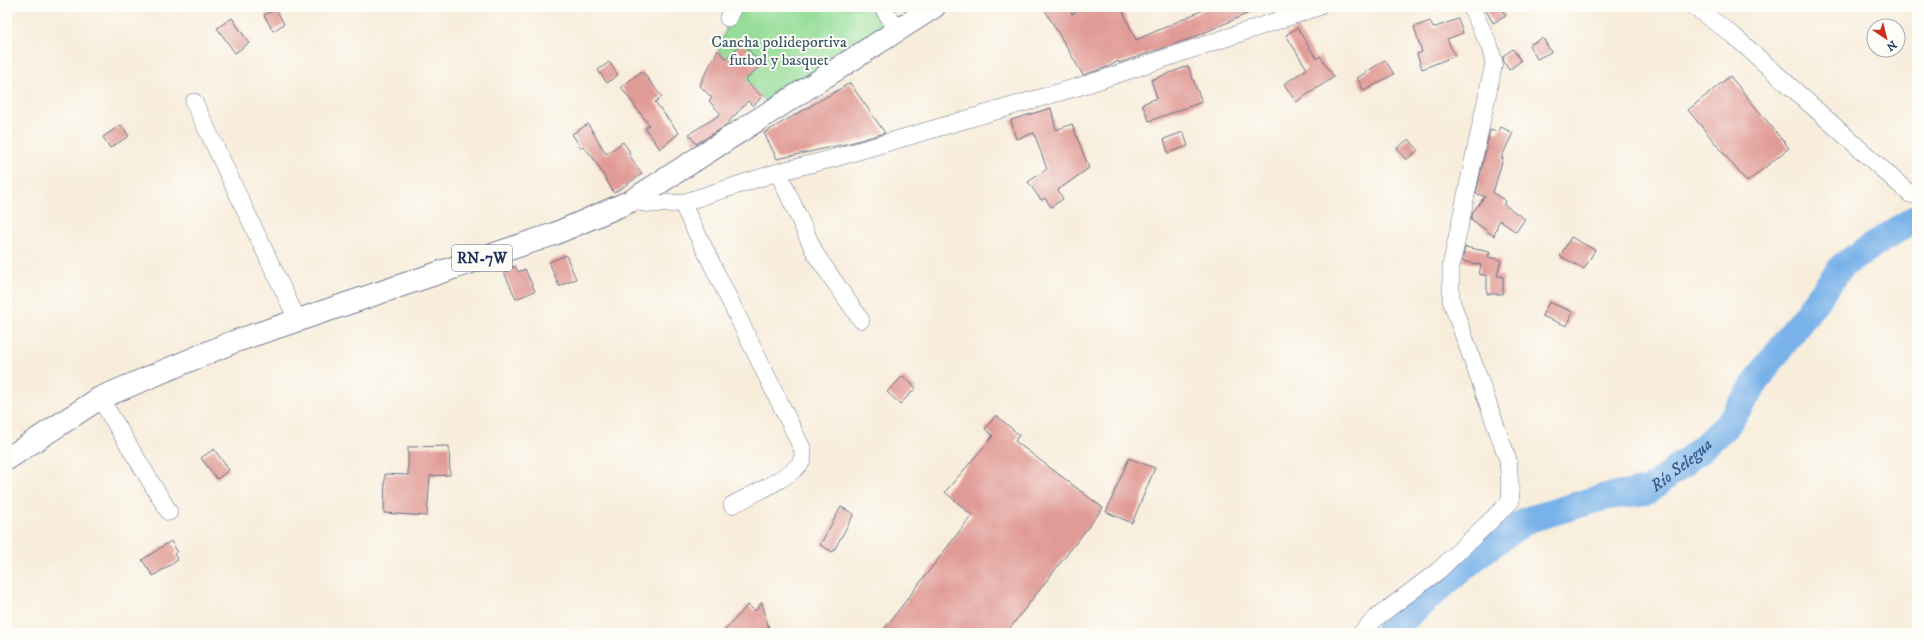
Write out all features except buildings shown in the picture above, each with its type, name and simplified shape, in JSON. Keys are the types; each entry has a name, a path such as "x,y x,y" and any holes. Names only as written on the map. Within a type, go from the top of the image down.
{"main road":[{"name":"RN-7W","path":"7,459 100,398 233,342 297,319 554,234 631,201 934,7"}],"street":[{"path":"882,7 898,30"},
{"path":"1361,633 1376,618 1438,571 1511,501 1508,460 1450,300 1451,266 1494,63 1490,47 1471,7"},
{"path":"1694,7 1733,35 1910,194 1917,195"},
{"path":"631,201 653,204 682,203 778,172 831,159 1091,83 1308,8"},
{"path":"194,102 297,319"},
{"path":"778,172 816,255 861,320"},
{"path":"682,203 803,450 802,460 795,469 764,489 732,505"},
{"path":"100,398 169,512"}],"green space":[{"name":"Cancha polideportiva futbol y basquet","path":"737,7 878,7 892,28 771,107 717,48"}],"waterway":[{"name":"Río Selegua","path":"1387,633 1482,552 1527,520 1604,497 1648,491 1694,455 1727,425 1767,366 1843,265 1917,217"}]}
